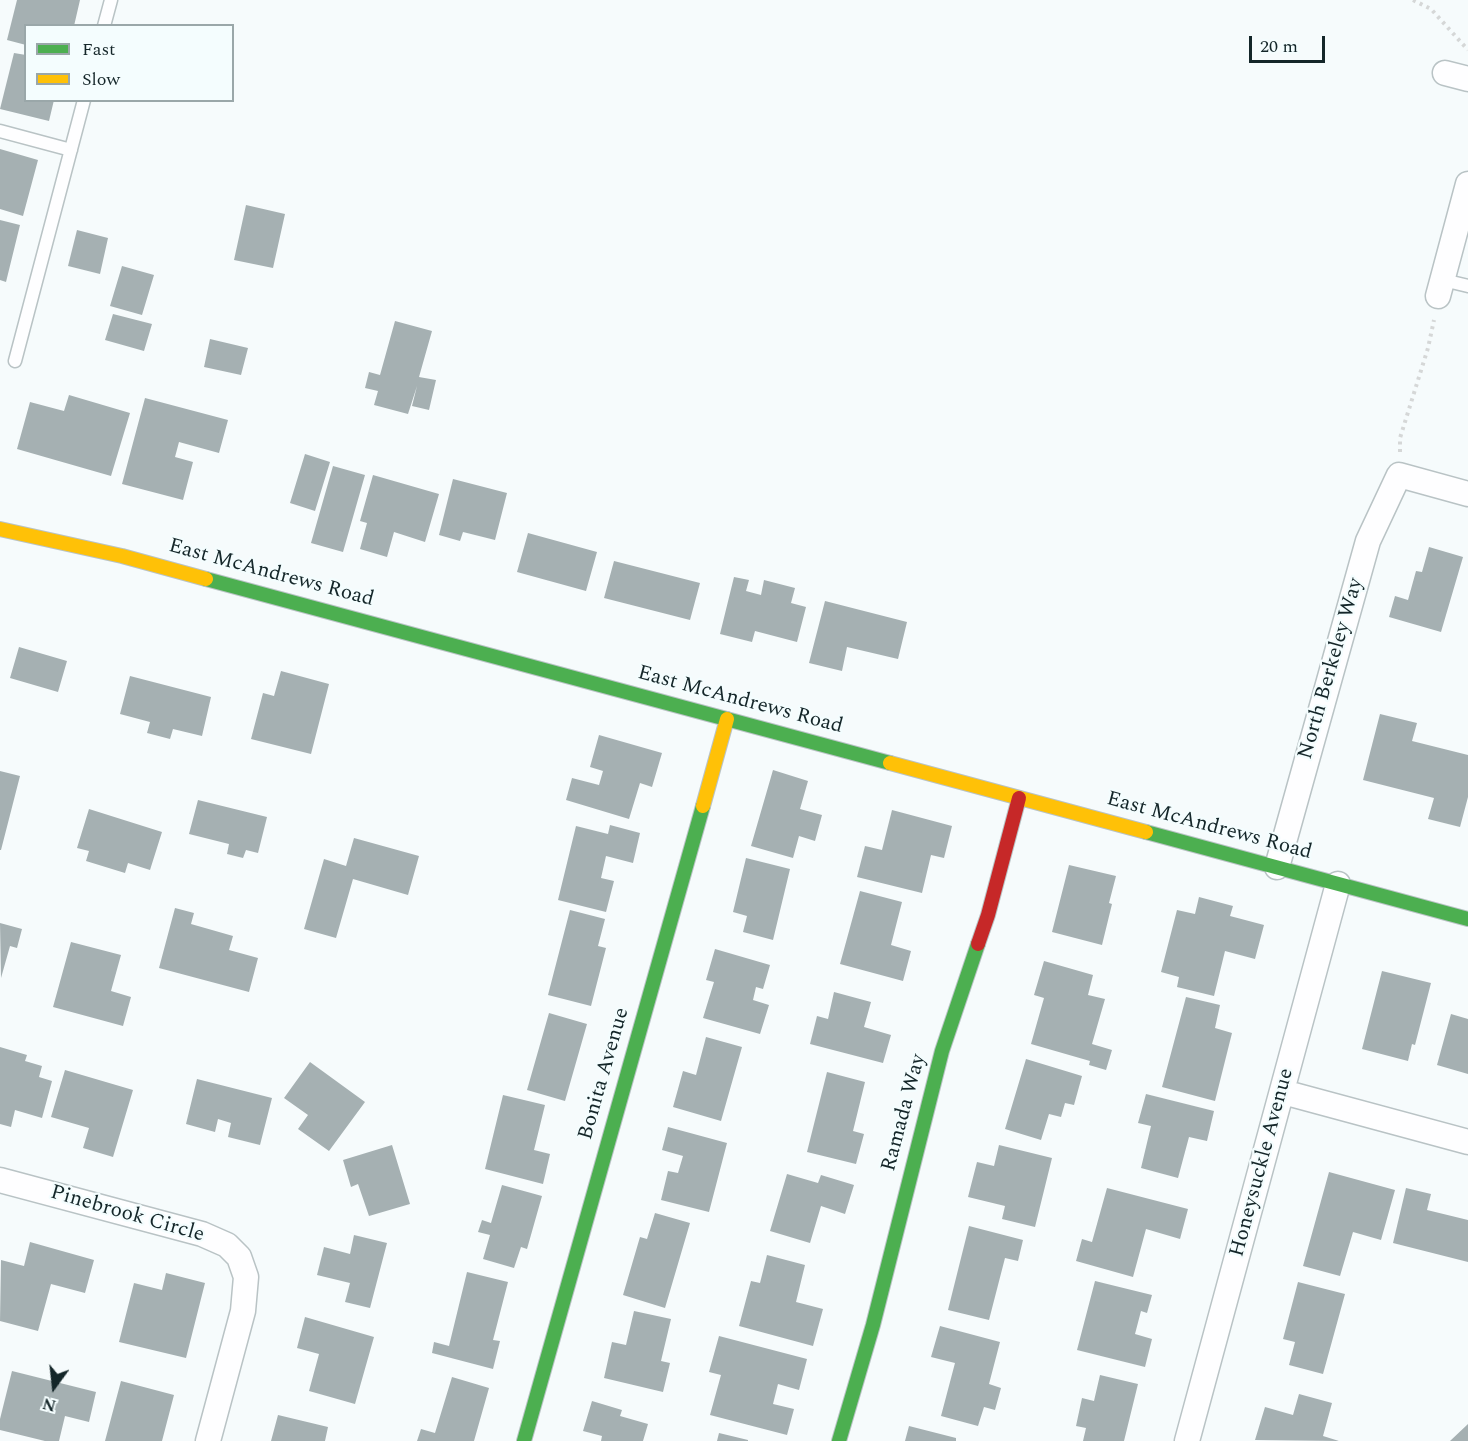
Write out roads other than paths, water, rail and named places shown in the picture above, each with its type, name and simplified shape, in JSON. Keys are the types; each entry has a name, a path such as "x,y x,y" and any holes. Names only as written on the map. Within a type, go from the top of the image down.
{"main road":[{"name":"East McAndrews Road","path":"0,529 122,556 1468,919"},
{"name":"Bonita Avenue","path":"524,1441 727,719"},
{"name":"Ramada Way","path":"839,1441 873,1325 939,1062 988,915 1019,798"}],"street":[{"path":"1444,73 1468,79"},
{"path":"1441,288 1468,184"},
{"name":"North Berkeley Way","path":"1276,867 1368,541 1399,475 1468,494"},
{"name":"Honeysuckle Avenue","path":"1187,1441 1338,884"},
{"path":"1282,1092 1468,1142"},
{"name":"Pinebrook Circle","path":"0,1180 202,1234 227,1245 239,1257 246,1277 243,1311 208,1441"}],"lane":[{"path":"105,24 111,0"},
{"path":"15,361 83,102"},
{"path":"0,130 71,150"},
{"path":"1441,288 1468,286"}]}
